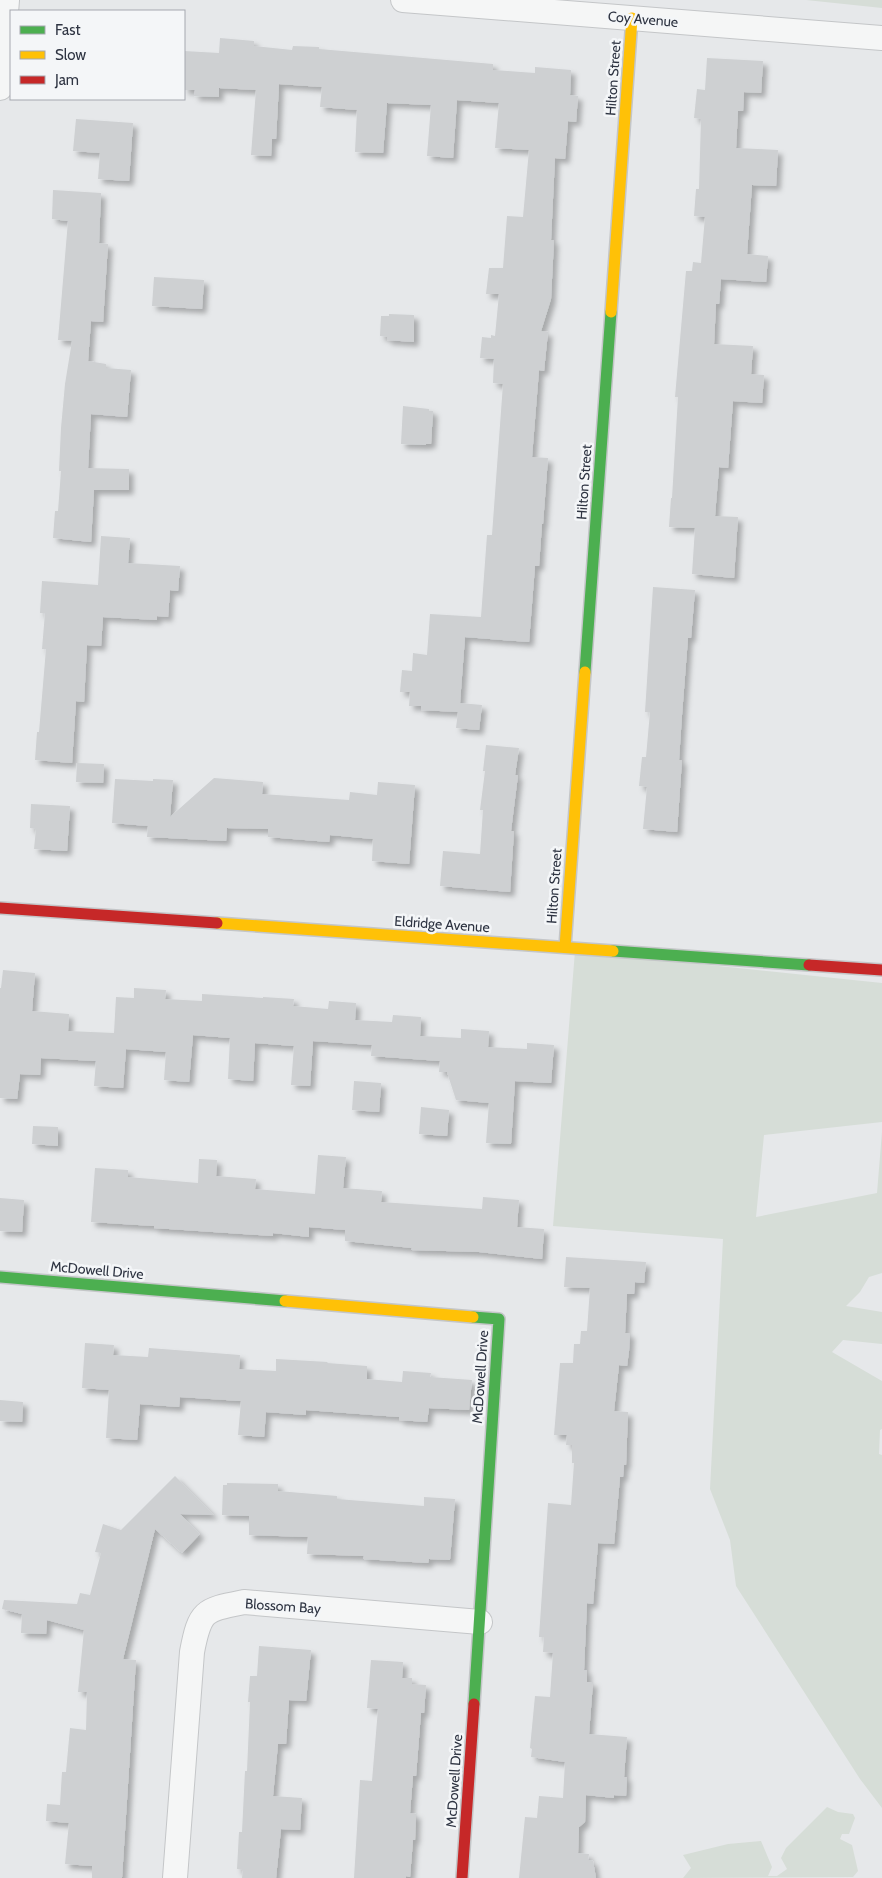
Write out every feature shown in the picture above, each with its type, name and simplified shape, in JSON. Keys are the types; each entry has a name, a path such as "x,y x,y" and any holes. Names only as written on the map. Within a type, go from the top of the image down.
{"street":[{"path":"0,88 7,0"},
{"name":"Coy Avenue","path":"403,0 882,38"},
{"name":"Hilton Street","path":"565,947 632,18"},
{"name":"Eldridge Avenue","path":"0,908 882,970"},
{"name":"McDowell Drive","path":"0,1277 499,1319 462,1878"},
{"name":"Blossom Bay","path":"175,1878 192,1652 197,1627 205,1614 221,1606 244,1602 480,1622"}],"shaded area":[{"path":"806,0 882,0 882,8"},
{"path":"575,951 882,983 882,1122 764,1135 756,1217 877,1193 882,1132 882,1273 869,1277 860,1292 846,1306 882,1312 882,1344 843,1340 832,1352 882,1381 882,1429 880,1430 879,1454 882,1455 882,1808 860,1779 736,1586 730,1540 710,1489 723,1239 553,1226"},
{"path":"827,1807 838,1812 853,1814 855,1818 849,1834 842,1834 840,1839 852,1845 858,1871 853,1877 683,1878 691,1868 683,1855 728,1844 761,1841 772,1867 768,1876 777,1876 787,1869 781,1858 786,1848"}],"building":[{"path":"220,38 254,41 254,46 292,50 293,46 319,47 319,49 493,64 493,70 535,73 535,67 571,70 570,95 578,96 576,122 568,121 565,159 555,158 551,240 554,240 551,299 541,331 548,332 544,371 539,370 532,457 548,458 539,566 535,566 529,642 465,637 460,703 482,705 479,730 456,728 458,712 421,710 421,706 409,706 410,692 400,692 402,670 412,671 413,653 427,655 430,614 481,617 487,535 492,535 503,384 493,383 494,359 480,358 482,337 491,338 491,335 495,336 499,294 486,294 489,268 503,268 507,216 523,217 529,150 495,148 499,103 457,100 453,158 427,156 431,105 387,103 383,153 355,152 357,110 320,107 322,87 279,84 276,139 272,139 271,156 251,155 256,90 219,88 219,97 194,96 195,90 185,90 185,51 219,53"},
{"path":"707,58 763,61 761,93 744,92 743,111 738,111 736,148 778,150 776,186 752,185 747,254 768,256 766,282 721,279 719,304 716,304 714,344 753,346 751,374 764,375 762,403 733,401 728,468 719,467 715,516 738,517 734,578 692,574 695,528 669,527 678,397 675,397 686,271 692,271 693,262 701,263 705,217 694,216 696,189 699,189 701,119 694,118 697,89 705,90"},
{"path":"76,119 133,123 129,181 98,179 100,153 73,151"},
{"path":"53,190 101,193 99,243 108,244 103,322 91,321 88,361 106,364 106,368 131,370 127,417 91,414 88,468 129,469 129,490 94,490 91,542 53,538 55,511 58,511 61,471 59,471 61,428 65,384 72,341 58,340 68,221 52,219"},
{"path":"154,277 204,280 202,309 152,306"},
{"path":"389,314 414,315 414,342 387,340 387,337 380,336 381,316 389,316"},
{"path":"403,406 433,411 431,444 401,444"},
{"path":"101,536 130,538 128,563 180,566 178,591 170,590 168,617 157,616 157,620 103,617 101,646 87,645 84,702 76,701 72,763 35,760 46,649 42,649 45,613 40,613 42,581 98,585"},
{"path":"653,587 695,590 691,638 688,638 682,715 679,760 682,760 677,832 643,829 647,787 639,786 642,757 646,757 650,712 645,712"},
{"path":"486,745 519,748 515,775 518,775 511,831 514,831 510,892 440,886 443,851 480,854 483,810 480,810"},
{"path":"77,763 104,764 103,783 76,782"},
{"path":"214,778 263,782 262,794 349,800 350,792 377,795 378,782 415,785 409,864 372,861 373,839 330,835 329,842 268,837 268,829 227,828 226,841 147,837 148,826 112,823 115,779 173,780 170,817"},
{"path":"31,804 70,806 67,851 34,849 36,829 30,828"},
{"path":"3,970 35,973 32,1011 69,1014 68,1031 114,1033 116,997 134,998 134,988 166,990 165,999 202,1001 202,994 263,997 294,999 293,1006 328,1009 329,1001 356,1003 355,1020 392,1022 393,1015 421,1017 420,1036 461,1038 461,1029 489,1031 488,1047 527,1049 527,1043 554,1045 551,1083 515,1081 511,1144 486,1143 489,1103 456,1100 447,1072 439,1072 440,1061 371,1056 372,1045 313,1041 310,1086 291,1085 294,1046 255,1043 253,1081 228,1079 230,1038 193,1035 189,1082 164,1080 166,1052 126,1049 123,1088 94,1086 96,1061 41,1058 40,1075 20,1074 17,1099 0,1098 0,988"},
{"path":"354,1081 381,1083 379,1112 352,1110"},
{"path":"421,1107 449,1110 447,1136 419,1134"},
{"path":"33,1126 58,1127 58,1146 32,1144"},
{"path":"318,1155 346,1157 343,1188 382,1191 381,1202 482,1209 483,1197 519,1200 517,1227 544,1229 542,1259 479,1252 411,1250 412,1248 345,1241 345,1230 309,1227 309,1237 273,1233 273,1236 154,1228 154,1226 91,1222 95,1168 128,1170 128,1177 198,1183 199,1159 217,1160 216,1176 256,1179 255,1189 315,1194"},
{"path":"0,1198 24,1200 22,1232 0,1231"},
{"path":"566,1257 646,1262 644,1283 635,1282 634,1294 627,1294 625,1333 630,1333 629,1351 627,1366 619,1365 614,1411 628,1412 626,1465 624,1465 623,1477 620,1477 614,1544 598,1543 593,1604 587,1603 584,1670 587,1670 587,1682 593,1682 589,1734 627,1737 624,1777 627,1777 626,1796 614,1795 614,1798 586,1795 585,1822 579,1827 578,1853 589,1854 588,1860 593,1861 596,1878 519,1878 525,1817 537,1818 539,1796 563,1798 565,1762 531,1757 532,1749 530,1748 535,1696 550,1697 553,1653 543,1652 544,1637 539,1637 548,1503 571,1505 574,1463 572,1463 572,1445 566,1445 567,1435 554,1435 560,1363 573,1363 574,1344 580,1344 581,1331 587,1331 590,1288 564,1287"},
{"path":"85,1343 114,1345 113,1355 148,1357 149,1348 240,1355 239,1369 276,1371 276,1359 367,1366 367,1379 402,1382 403,1371 431,1373 430,1377 472,1380 469,1410 429,1408 427,1422 399,1420 399,1417 306,1410 306,1415 266,1412 264,1437 238,1435 241,1401 180,1397 179,1407 140,1404 137,1440 106,1438 109,1390 82,1388"},
{"path":"0,1400 23,1402 22,1422 0,1421"},
{"path":"175,1476 214,1515 180,1514 200,1534 182,1553 155,1529 123,1659 136,1660 122,1878 92,1878 92,1866 65,1864 69,1823 46,1821 47,1804 60,1805 62,1772 66,1772 70,1728 86,1730 87,1692 78,1692 84,1630 47,1620 46,1634 21,1633 22,1614 2,1609 4,1600 77,1604 80,1593 90,1595 101,1553 95,1552 103,1524 121,1530"},
{"path":"227,1483 278,1484 278,1491 337,1496 337,1499 424,1506 424,1497 455,1499 450,1560 429,1559 428,1563 363,1559 364,1556 307,1554 308,1537 249,1535 249,1516 222,1515 223,1485 227,1485"},
{"path":"259,1646 311,1650 306,1701 289,1700 286,1744 278,1744 273,1796 302,1798 300,1830 281,1829 276,1878 242,1878 243,1870 237,1869 239,1832 242,1832 245,1771 247,1771 250,1702 248,1702 250,1676 257,1676"},
{"path":"371,1660 403,1662 402,1678 412,1678 412,1684 426,1685 424,1713 421,1713 416,1776 413,1776 410,1813 416,1814 415,1840 413,1840 410,1877 406,1876 406,1878 354,1878 360,1780 372,1781 378,1709 367,1708"}],"traffic: fast":[{"path":"585,672 611,312"},
{"path":"613,951 809,965"},
{"path":"0,1277 285,1301"},
{"path":"473,1317 499,1319 474,1704"}],"traffic: slow":[{"path":"611,312 632,18"},
{"path":"565,947 585,672"},
{"path":"217,923 613,951"},
{"path":"285,1301 473,1317"}],"traffic: jam":[{"path":"0,908 217,923"},
{"path":"809,965 882,970"},
{"path":"462,1878 474,1704"}]}
